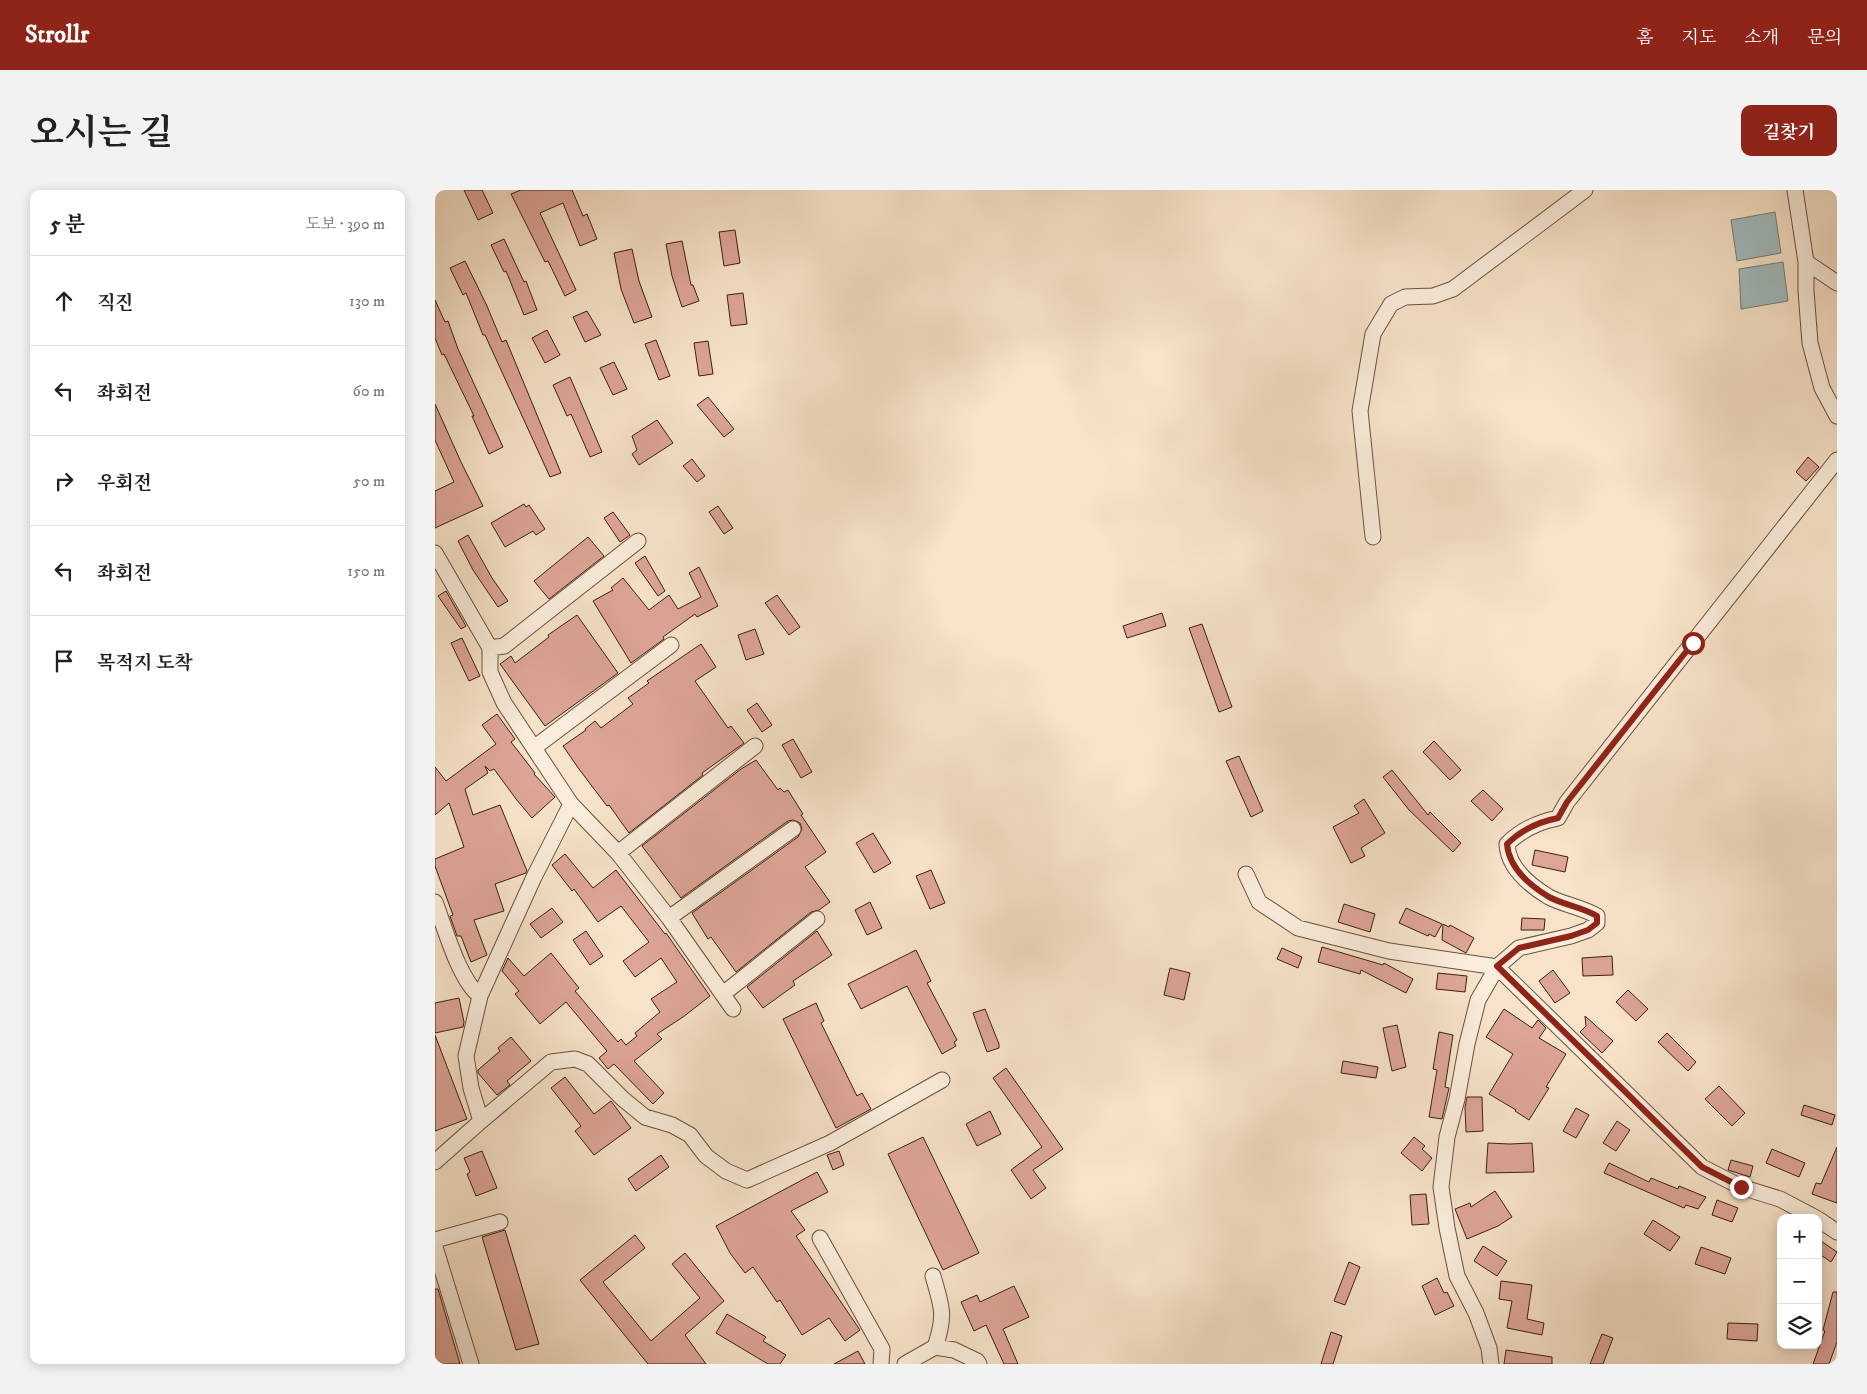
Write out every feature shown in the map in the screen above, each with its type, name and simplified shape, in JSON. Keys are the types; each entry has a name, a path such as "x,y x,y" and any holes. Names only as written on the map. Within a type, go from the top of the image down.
{"street":[{"path":"1373,537 1360,411 1373,334 1391,304 1405,297 1433,296 1453,289 1585,190"},
{"path":"1795,190 1806,262 1810,343 1822,388 1837,416"},
{"path":"1806,262 1837,283"},
{"path":"1491,1364 1489,1348 1476,1313 1457,1276 1441,1187 1447,1137 1457,1099 1467,1044 1478,1000 1497,966 1519,948 1571,936 1588,930 1597,923 1597,916 1588,910 1550,897 1522,878 1508,855 1507,844 1528,827 1542,821 1558,818 1567,802 1837,460"},
{"path":"490,648 504,646 638,541"},
{"path":"435,553 490,648 490,672 504,702 571,804 618,853 669,918 733,1009"},
{"path":"535,747 671,645"},
{"path":"618,853 755,746"},
{"path":"481,1120 471,1088 466,1056 480,996 534,877 571,804"},
{"path":"669,918 793,829"},
{"path":"1246,874 1259,902 1299,928 1389,951 1497,966 1702,1167 1741,1187 1779,1199 1809,1214"},
{"path":"435,902 465,978 472,990 480,996"},
{"path":"723,994 817,919"},
{"path":"435,1162 481,1120 551,1062 575,1059 589,1064 623,1099 645,1116 672,1125 690,1135 707,1156 726,1171 747,1180 830,1143 943,1080"},
{"path":"435,1240 500,1222"},
{"path":"1822,1222 1837,1232"},
{"path":"820,1238 882,1349 881,1364"},
{"path":"435,1247 471,1364"},
{"path":"933,1276 942,1308 942,1327 935,1347"},
{"path":"905,1364 935,1347 955,1350 977,1361 979,1364"}],"water":[{"path":"1775,212 1781,253 1737,261 1731,220"},
{"path":"1783,262 1788,301 1741,309 1739,269"}],"building":[{"path":"464,190 482,190 493,213 478,220"},
{"path":"521,190 572,190 583,216 587,214 597,239 580,246 563,203 540,213 576,290 565,296 548,261 545,262 511,194"},
{"path":"735,230 740,263 724,266 719,232"},
{"path":"504,239 524,282 526,281 537,310 524,315 506,271 504,272 491,245"},
{"path":"682,241 691,285 693,285 699,301 682,307 672,276 666,244"},
{"path":"632,249 639,281 652,317 634,323 621,289 614,253"},
{"path":"465,261 502,342 506,340 561,473 550,477 485,335 483,335 466,293 463,295 450,268"},
{"path":"743,293 747,324 731,326 727,295"},
{"path":"435,300 445,322 448,321 458,349 503,447 489,454 472,416 474,416 435,338"},
{"path":"587,311 601,335 585,342 573,317"},
{"path":"547,330 560,355 545,363 532,338"},
{"path":"656,340 670,376 659,380 645,344"},
{"path":"708,341 713,374 699,376 694,343"},
{"path":"614,362 627,389 613,395 600,368"},
{"path":"570,377 602,452 590,457 571,414 567,416 553,385"},
{"path":"708,397 734,429 724,437 697,405"},
{"path":"435,404 483,506 435,528 435,491 454,482 435,440"},
{"path":"657,420 673,443 639,465 632,454 637,450 632,436"},
{"path":"1808,457 1819,467 1806,481 1796,472"},
{"path":"692,459 705,476 697,482 683,466"},
{"path":"524,504 526,507 529,505 545,529 536,535 533,531 505,547 491,523"},
{"path":"718,506 733,528 724,534 709,512"},
{"path":"613,512 630,535 620,542 604,518"},
{"path":"468,535 492,578 508,601 498,607 473,570 458,541"},
{"path":"588,537 604,556 549,599 534,581"},
{"path":"645,556 665,591 658,596 635,563"},
{"path":"699,567 718,606 697,617 695,614 631,663 593,601 613,590 611,588 623,578 649,610 669,595 678,609 701,597 689,573"},
{"path":"446,591 466,626 461,629 438,596"},
{"path":"777,595 800,627 789,635 765,603"},
{"path":"1162,613 1166,626 1127,638 1123,626"},
{"path":"577,615 618,673 545,726 500,664 511,656 515,663 549,637 548,635"},
{"path":"1202,624 1232,707 1219,712 1189,628"},
{"path":"755,629 764,654 746,660 738,635"},
{"path":"462,638 480,676 469,681 451,643"},
{"path":"701,644 716,667 695,681 728,728 731,726 744,743 702,773 703,775 629,833 563,746 586,730 595,721 601,728 633,704 628,698 649,683 647,681"},
{"path":"757,703 772,725 762,732 747,710"},
{"path":"497,714 515,739 511,742 534,774 555,797 532,818 494,769 490,771 485,766 488,773 465,789 473,815 500,805 527,871 495,884 504,911 474,920 487,955 471,962 461,936 457,936 450,916 453,915 435,866 435,859 464,847 449,803 435,815 435,767 446,781 496,744 482,725"},
{"path":"793,739 812,772 801,778 782,745"},
{"path":"1434,741 1461,770 1450,780 1423,752"},
{"path":"1239,756 1263,811 1251,817 1226,761"},
{"path":"756,760 778,790 780,788 784,792 788,790 803,814 801,815 826,852 805,867 830,902 819,910 811,912 736,972 711,937 708,939 692,913 798,837 802,829 800,823 793,820 788,821 681,898 642,846 741,769"},
{"path":"1392,770 1428,815 1430,812 1461,843 1453,852 1409,810 1383,777"},
{"path":"1483,790 1503,809 1492,821 1471,801"},
{"path":"1364,799 1385,833 1361,848 1365,856 1351,863 1333,827 1359,813 1354,806"},
{"path":"873,833 891,863 874,873 856,843"},
{"path":"1535,850 1568,857 1565,872 1532,865"},
{"path":"565,854 593,888 616,870 666,933 710,996 657,1034 662,1039 634,1061 664,1093 653,1104 614,1064 608,1069 599,1058 607,1051 566,1002 540,1024 515,994 519,991 502,971 508,958 524,976 551,953 579,988 575,991 618,1042 621,1039 626,1045 637,1036 635,1033 660,1012 651,999 677,982 661,958 635,977 623,961 649,942 621,906 598,922 574,889 572,891 552,865"},
{"path":"931,870 945,903 930,909 916,876"},
{"path":"870,902 882,928 867,935 855,910"},
{"path":"1344,904 1375,914 1370,932 1338,922"},
{"path":"552,908 563,922 541,938 530,924"},
{"path":"1406,908 1442,924 1435,937 1429,934 1428,936 1399,923"},
{"path":"1522,918 1545,919 1544,930 1521,930"},
{"path":"1443,924 1449,927 1450,925 1474,938 1466,953 1442,940"},
{"path":"586,931 603,956 590,965 573,940"},
{"path":"817,931 832,955 793,981 795,985 763,1008 747,987"},
{"path":"1322,947 1383,965 1384,963 1413,979 1406,993 1361,970 1360,974 1318,962"},
{"path":"1282,948 1302,957 1298,968 1277,959"},
{"path":"916,950 931,981 927,983 957,1040 954,1042 956,1046 942,1054 907,986 861,1009 848,984"},
{"path":"1612,956 1613,975 1583,976 1582,958"},
{"path":"1170,968 1190,973 1184,1000 1164,995"},
{"path":"1553,970 1570,993 1555,1003 1539,981"},
{"path":"1438,973 1467,976 1465,992 1436,989"},
{"path":"1628,990 1648,1009 1636,1021 1616,1002"},
{"path":"459,998 464,1022 463,1027 435,1033 435,1003"},
{"path":"816,1003 824,1021 821,1023 857,1096 862,1093 871,1109 836,1128 783,1019"},
{"path":"985,1009 999,1044 999,1048 987,1052 973,1013"},
{"path":"1504,1009 1532,1028 1538,1020 1546,1028 1539,1038 1566,1054 1546,1087 1549,1088 1529,1120 1489,1094 1513,1054 1486,1037"},
{"path":"1585,1016 1613,1041 1602,1053 1580,1032 1586,1026"},
{"path":"1397,1025 1406,1067 1392,1071 1383,1028"},
{"path":"1439,1032 1453,1035 1445,1087 1449,1088 1442,1119 1429,1117 1437,1070 1433,1069"},
{"path":"1667,1033 1696,1062 1688,1071 1658,1042"},
{"path":"435,1035 467,1119 435,1131"},
{"path":"511,1037 531,1061 507,1081 510,1085 497,1095 478,1073 478,1070 500,1051 498,1048"},
{"path":"1343,1061 1378,1067 1376,1078 1341,1073"},
{"path":"1006,1068 1063,1149 1033,1170 1046,1188 1031,1199 1011,1170 1042,1147 993,1078"},
{"path":"565,1077 594,1114 611,1101 631,1128 594,1155 575,1131 581,1126 551,1088"},
{"path":"1719,1086 1745,1113 1732,1126 1705,1099"},
{"path":"1467,1097 1482,1097 1483,1131 1466,1132 1465,1107"},
{"path":"1804,1105 1835,1115 1832,1125 1801,1115"},
{"path":"1576,1108 1589,1115 1576,1138 1563,1131"},
{"path":"990,1111 1001,1134 977,1146 966,1124"},
{"path":"1617,1121 1630,1130 1616,1151 1603,1143"},
{"path":"923,1137 979,1253 943,1270 888,1154"},
{"path":"1414,1137 1425,1146 1422,1149 1432,1158 1422,1171 1401,1153"},
{"path":"1488,1143 1532,1143 1534,1172 1486,1173"},
{"path":"1837,1147 1837,1203 1812,1194 1816,1183 1821,1184"},
{"path":"1772,1149 1805,1163 1799,1177 1766,1163"},
{"path":"482,1151 497,1188 476,1196 467,1174 470,1172 464,1158"},
{"path":"839,1151 844,1165 833,1170 827,1155"},
{"path":"661,1155 669,1167 636,1191 628,1179"},
{"path":"1731,1160 1753,1166 1750,1177 1728,1170"},
{"path":"1609,1163 1649,1182 1651,1178 1678,1189 1679,1186 1706,1197 1698,1209 1686,1205 1684,1208 1604,1173"},
{"path":"817,1172 828,1192 791,1211 805,1230 796,1236 860,1330 845,1341 829,1318 802,1335 780,1300 777,1302 753,1267 745,1273 730,1253 716,1226"},
{"path":"1495,1191 1512,1217 1498,1226 1467,1239 1455,1209 1470,1203 1471,1207"},
{"path":"1426,1194 1429,1224 1412,1225 1410,1195"},
{"path":"1717,1200 1738,1208 1732,1222 1712,1215"},
{"path":"1653,1220 1680,1237 1670,1251 1644,1234"},
{"path":"505,1230 539,1344 516,1350 482,1237"},
{"path":"635,1235 645,1248 603,1282 651,1341 700,1298 672,1264 685,1253 724,1301 685,1335 706,1364 648,1364 580,1280"},
{"path":"1822,1242 1837,1252 1831,1262 1822,1256"},
{"path":"1483,1246 1507,1261 1497,1276 1474,1261"},
{"path":"1701,1247 1731,1258 1725,1274 1695,1264"},
{"path":"1349,1262 1360,1267 1345,1305 1334,1301"},
{"path":"1437,1278 1444,1293 1447,1292 1454,1306 1435,1315 1422,1286"},
{"path":"1501,1281 1532,1285 1527,1319 1544,1323 1542,1335 1507,1328 1512,1301 1499,1299"},
{"path":"1014,1286 1029,1317 1003,1329 1018,1364 1004,1364 986,1325 974,1331 961,1302 977,1295 980,1302"},
{"path":"435,1289 438,1289 460,1364 437,1364 435,1358"},
{"path":"1833,1292 1837,1292 1837,1342 1829,1364 1813,1364 1818,1349 1822,1349 1822,1339 1825,1331 1823,1330"},
{"path":"727,1314 766,1337 763,1341 786,1355 780,1364 768,1364 716,1333"},
{"path":"1728,1323 1758,1324 1757,1341 1727,1339"},
{"path":"1331,1332 1342,1336 1333,1364 1321,1364"},
{"path":"1602,1334 1613,1338 1603,1364 1590,1364"},
{"path":"1506,1350 1552,1357 1552,1364 1504,1364"},
{"path":"858,1351 865,1364 834,1364"}],"route":[{"path":"1693,643 1567,802 1558,818 1542,821 1528,827 1507,844 1508,855 1522,878 1550,897 1588,910 1597,916 1597,923 1588,930 1571,936 1519,948 1497,966 1702,1167 1741,1187"}]}
